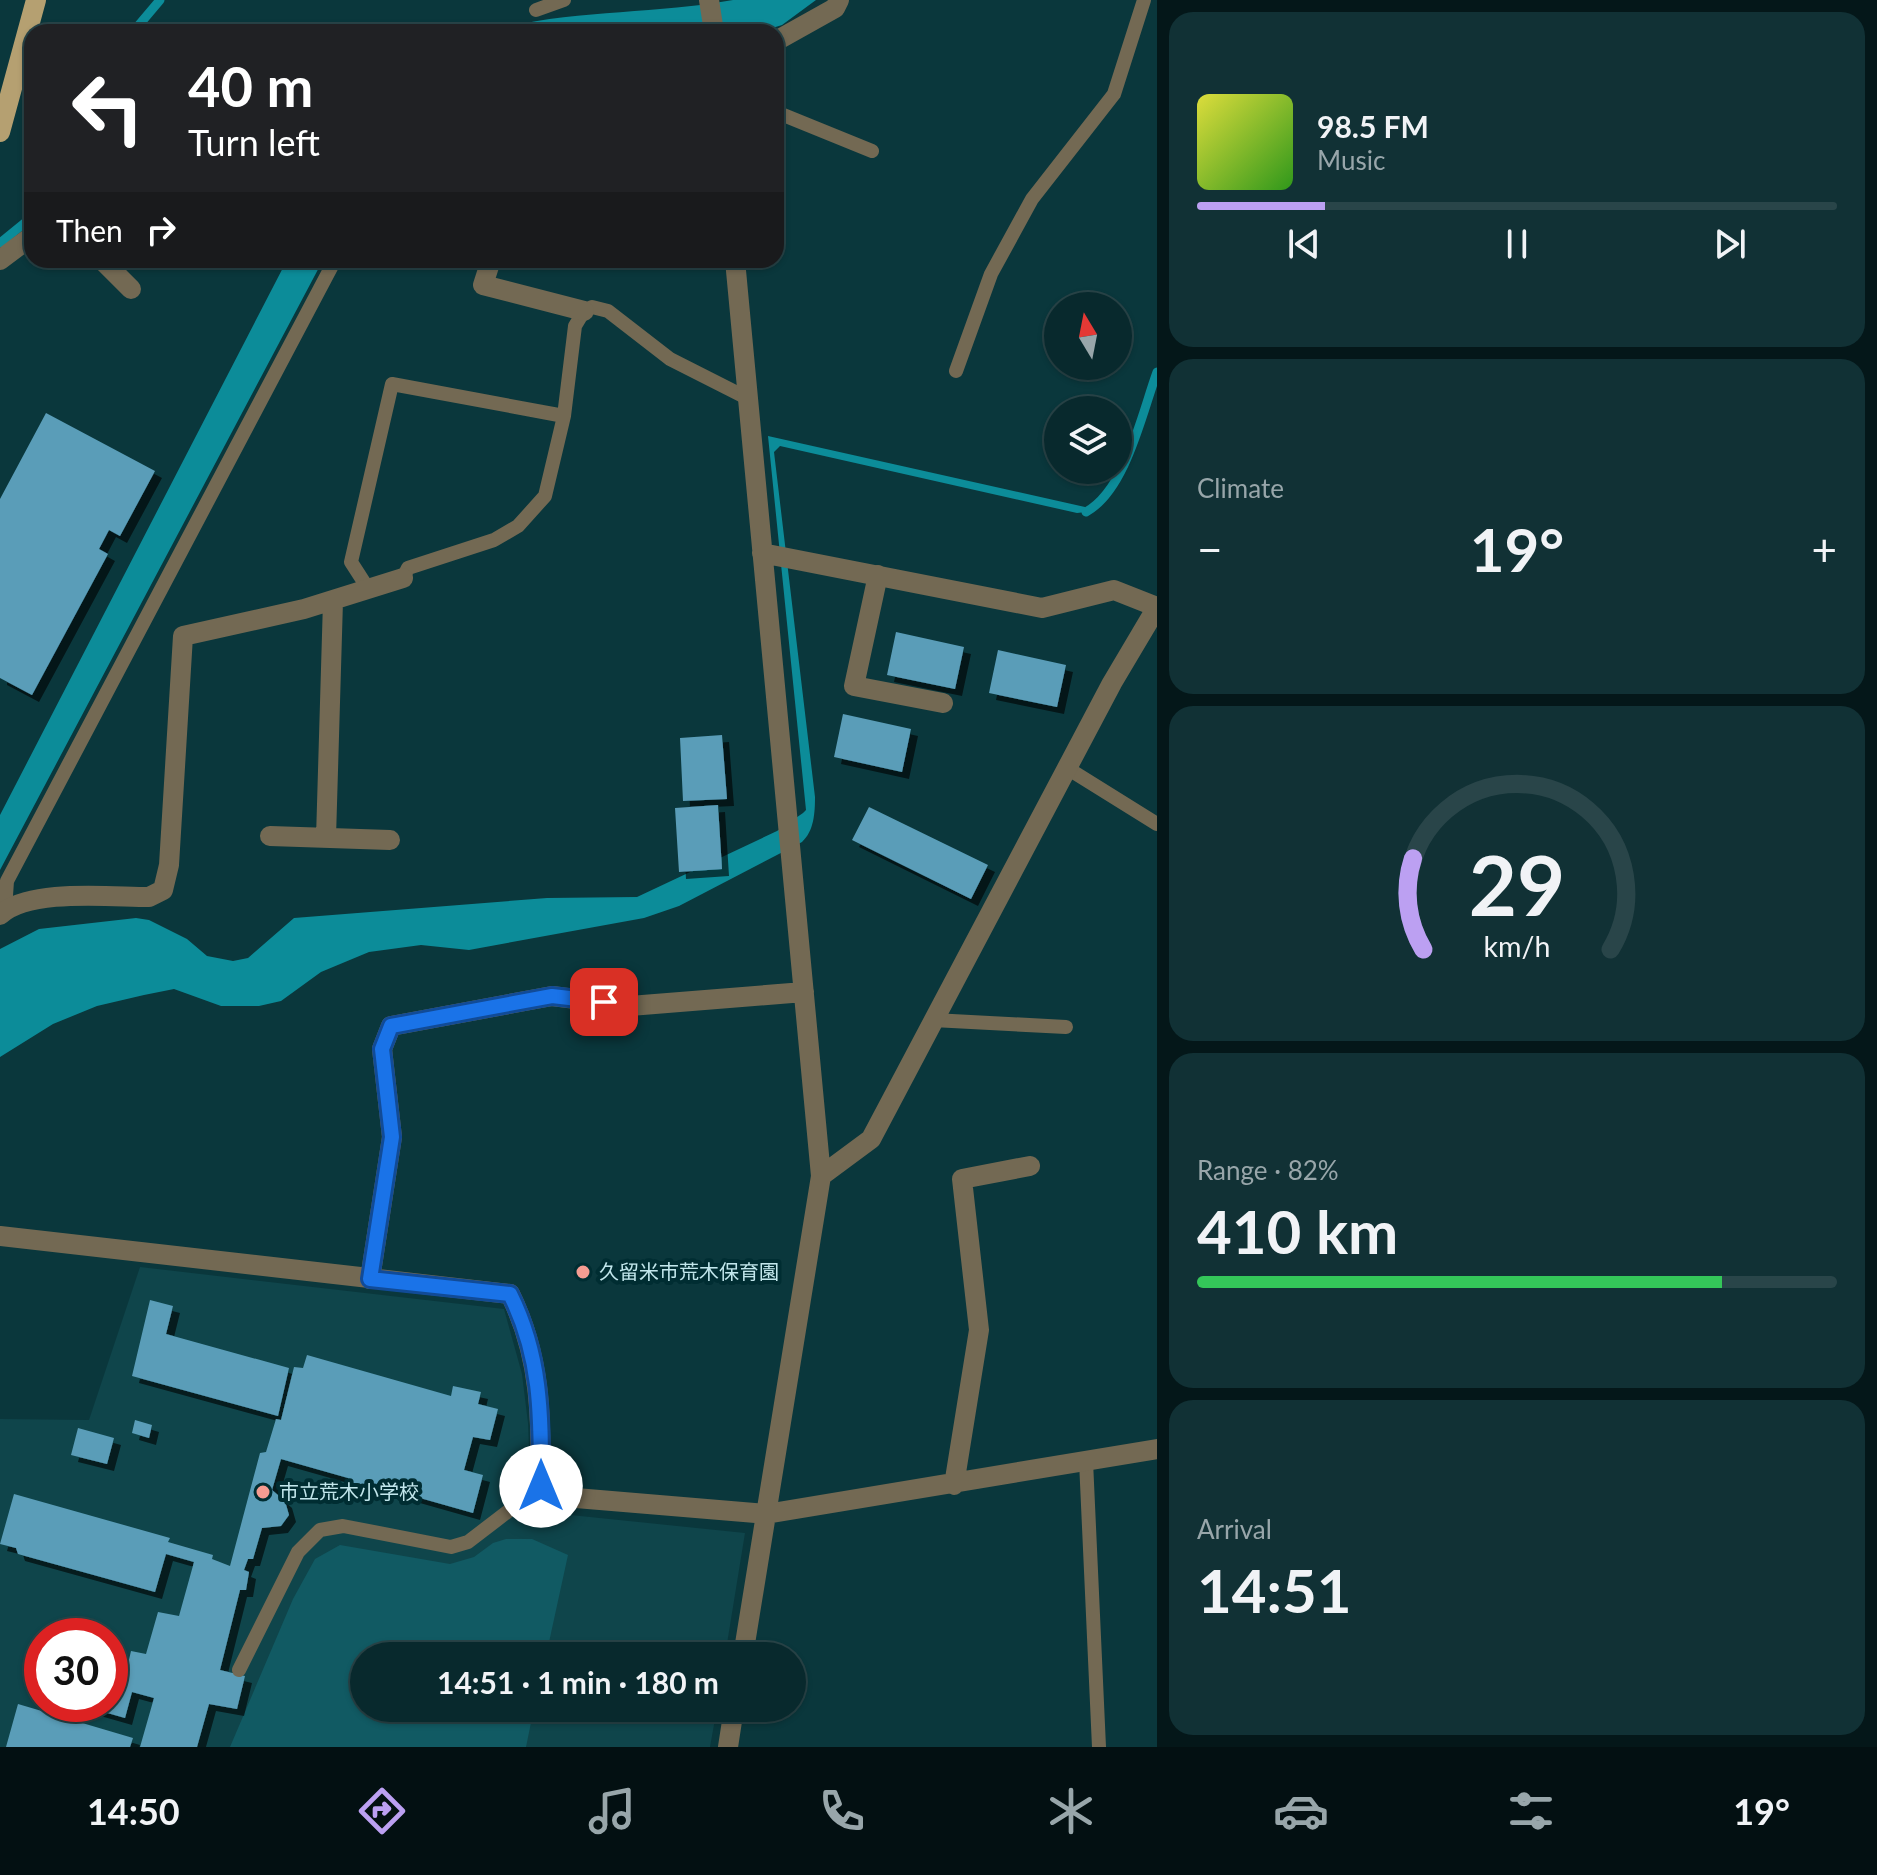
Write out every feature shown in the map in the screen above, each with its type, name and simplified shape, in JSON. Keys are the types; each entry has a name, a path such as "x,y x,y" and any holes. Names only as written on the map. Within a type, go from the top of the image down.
{"main road":[{"path":"29,24 36,0"},
{"path":"0,132 24,44"}],"street":[{"path":"710,0 713,24"},
{"path":"784,37 835,8 839,0"},
{"path":"0,260 24,242"},
{"path":"110,268 131,289"},
{"path":"488,268 483,285 584,311"},
{"path":"736,268 821,1176 745,1642"},
{"path":"762,553 1042,608 1114,590 1157,607 1067,768 871,1139 821,1176"},
{"path":"878,575 854,686 943,703"},
{"path":"3,912 11,904 41,899 149,897 163,890 169,865 183,636 333,601 403,578"},
{"path":"326,838 333,601"},
{"path":"270,836 390,840"},
{"path":"370,1279 392,1137 382,1049 391,1026 552,996 630,1006 804,992"},
{"path":"954,1485 979,1330 962,1179 1030,1166"},
{"path":"0,1236 510,1294 524,1322 541,1396 540,1495 766,1514 1157,1449"},
{"path":"728,1747 732,1722"}],"lane":[{"path":"536,10 564,0"},
{"path":"956,371 991,274 1032,199 1114,94 1144,0"},
{"path":"784,115 872,151"},
{"path":"3,912 7,881 331,268"},
{"path":"403,578 408,568 494,540 518,526 545,496 564,416 575,326 584,311 592,307 608,311 670,359 747,398"},
{"path":"369,590 351,562 392,384 564,416"},
{"path":"1067,768 1157,824"},
{"path":"933,1020 1066,1027"},
{"path":"1086,1461 1099,1747"},
{"path":"239,1670 298,1552 320,1530 343,1526 451,1547 468,1542 541,1486"}],"shaded area":[{"path":"733,0 816,0 783,24 522,24 547,19"},
{"path":"283,268 319,268 0,870 0,815"},
{"path":"768,436 1085,507 1086,512 1077,513 780,446 774,452 815,797 811,827 802,842 679,906 644,918 469,950 421,945 369,952 321,972 281,1001 259,1006 221,1006 174,989 144,995 97,1006 53,1024 0,1057 0,949 39,929 136,918 149,920 187,939 207,956 233,961 248,958 294,918 547,898 637,897 777,831 803,813 806,810"},
{"name":"市立荒木小学校","path":"140,1267 504,1309 522,1374 528,1423 530,1473 522,1510 745,1533 727,1642 350,1642 350,1722 714,1722 710,1747 0,1747 0,1419 89,1420"},
{"path":"506,1539 532,1539 568,1555 549,1642 350,1642 350,1722 531,1722 526,1747 230,1747 293,1599 315,1559 340,1545 450,1564 474,1557 493,1543"}],"building":[{"path":"46,413 155,471 120,536 109,530 99,549 108,554 32,695 0,678 0,499"},
{"path":"896,632 964,647 955,689 887,675"},
{"path":"998,650 1066,665 1057,707 989,693"},
{"path":"843,714 911,729 902,772 834,757"},
{"path":"722,735 727,799 683,801 680,738"},
{"path":"718,805 722,869 679,872 675,808"},
{"path":"869,807 988,865 971,899 852,840"},
{"path":"150,1300 173,1306 166,1334 289,1368 278,1416 132,1376"},
{"path":"307,1355 451,1396 453,1386 481,1392 478,1404 498,1409 490,1440 473,1437 464,1470 483,1475 473,1513 367,1483 365,1491 349,1487 348,1478 281,1459 272,1490 285,1501 289,1515 281,1526 262,1528 253,1559 248,1559 244,1570 249,1572 246,1590 240,1590 220,1670 245,1676 237,1709 209,1704 197,1747 140,1747 154,1698 132,1692 128,1707 131,1651 146,1654 158,1612 179,1616 194,1562 166,1554 155,1592 18,1554 16,1548 0,1544 14,1494 170,1538 168,1542 213,1555 212,1559 230,1566 260,1453 266,1452 276,1419 281,1420 294,1367 303,1368"},
{"path":"135,1420 152,1425 149,1438 132,1433"},
{"path":"78,1428 114,1438 107,1464 71,1455"},
{"path":"18,1704 24,1706 24,1722 79,1722 133,1738 130,1747 6,1747"}],"waterway":[{"path":"140,24 160,0"},
{"path":"0,243 24,224"},
{"path":"1086,512 1112,487 1122,469 1157,372"}],"place":[{"name":"久留米市荒木保育園","path":"583,1272"},
{"name":"市立荒木小学校","path":"263,1492"}],"route":[{"path":"541,1486 541,1396 524,1322 510,1294 370,1279 392,1137 382,1049 391,1026 552,996 604,1002"}]}
